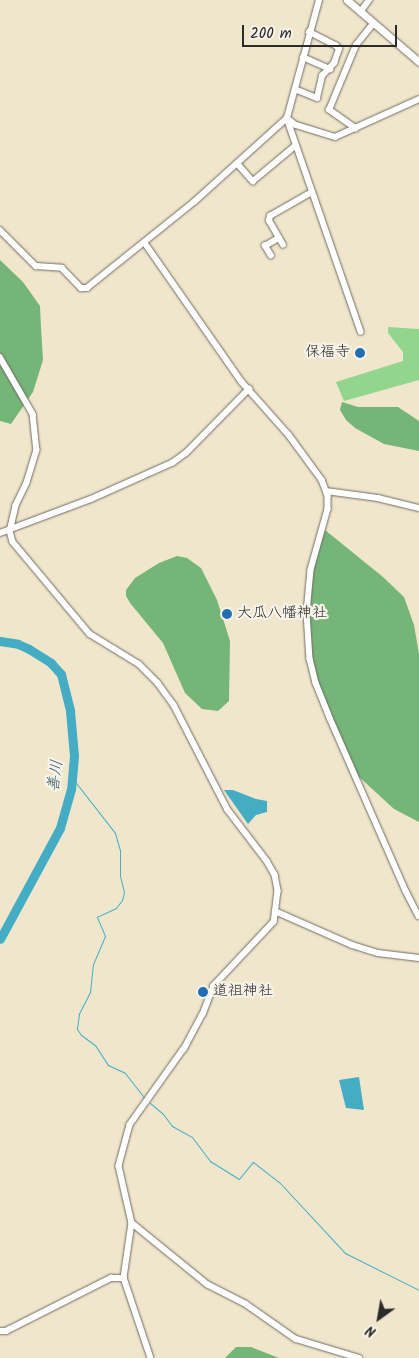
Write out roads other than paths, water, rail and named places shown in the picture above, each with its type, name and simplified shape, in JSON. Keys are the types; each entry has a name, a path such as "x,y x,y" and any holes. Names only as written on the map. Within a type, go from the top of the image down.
{"main road":[{"path":"347,0 419,62"}],"street":[{"path":"0,230 36,266 62,268 84,288 145,243 238,164 287,118 319,0"},
{"path":"361,11 370,0"},
{"path":"356,129 333,115 329,110 356,45 374,23"},
{"path":"295,89 317,98 322,76 330,69 339,49 309,32"},
{"path":"303,57 330,69"},
{"path":"287,118 296,125 326,136 335,137 356,129 419,98"},
{"path":"287,118 361,332"},
{"path":"238,164 253,181 296,146"},
{"path":"283,245 269,221 270,216 312,192"},
{"path":"271,256 266,246 279,238"},
{"path":"145,243 249,389 311,462 326,491 328,509 311,570 307,613 310,658 316,683 330,718 406,891 419,916"},
{"path":"0,357 33,414 37,450 27,483 16,506 10,531 13,542 90,634 139,664 174,705 228,810 267,861 275,876 278,890 274,922 269,930 214,986 203,1014 184,1049 130,1125 119,1166 132,1223 124,1278 152,1358"},
{"path":"0,534 147,476 172,463 186,453 249,389"},
{"path":"326,491 378,498 419,508"},
{"path":"275,911 352,945 378,953 419,958"},
{"path":"132,1223 208,1284 246,1304 296,1339 359,1358"},
{"path":"0,1331 6,1331 111,1278 124,1278"}],"water":[{"path":"224,790 233,790 267,801 267,812 256,815 248,824"},
{"path":"359,1077 364,1110 346,1108 339,1080"}],"waterway":[{"name":"善川","path":"0,641 18,644 29,649 51,663 61,674 70,711 74,756 71,789 60,828 0,939"},
{"path":"73,779 115,833 120,850 120,876 124,892 122,900 116,908 97,917 105,936 93,964 90,992 79,1014 77,1029 81,1035 95,1045 108,1065 125,1073 145,1099"},
{"path":"150,1103 163,1114 172,1126 192,1137 210,1161 239,1179 253,1162 280,1183 345,1253 419,1290"}],"place":[{"name":"保福寺","path":"360,353"},
{"name":"大瓜八幡神社","path":"227,614"},
{"name":"道祖神社","path":"203,992"}]}
